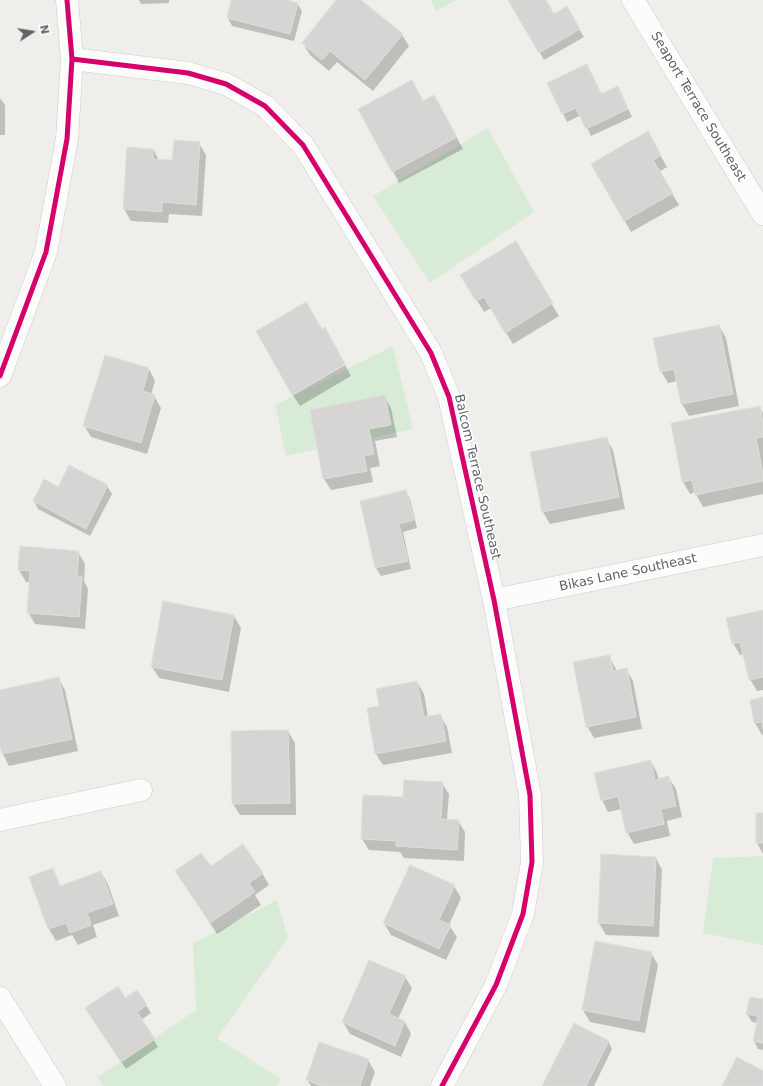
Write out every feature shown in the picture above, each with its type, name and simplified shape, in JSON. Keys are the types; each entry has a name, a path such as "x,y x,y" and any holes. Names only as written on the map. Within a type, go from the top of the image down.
{"street":[{"path":"0,376 46,252 67,139 72,59 67,0"},
{"name":"Seaport Terrace Southeast","path":"633,0 763,214"},
{"name":"Balcom Terrace Southeast","path":"72,59 188,72 226,84 265,106 303,145 431,353 449,397 494,600 530,795 532,862 523,914 496,985 442,1086"},
{"name":"Bikas Lane Southeast","path":"494,600 763,545"},
{"path":"0,820 141,790"},
{"path":"0,998 55,1086"}],"green space":[{"path":"431,0 457,0 436,11"},
{"path":"488,128 534,212 430,283 373,196"},
{"path":"393,346 413,429 286,456 275,405"},
{"path":"763,856 763,945 703,933 713,858"},
{"path":"277,900 288,938 217,1038 282,1080 275,1086 103,1086 98,1077 196,1010 193,943"}],"building":[{"path":"231,0 288,0 298,3 290,34 227,18"},
{"path":"336,0 361,0 403,34 365,80 330,51 322,60 302,43"},
{"path":"508,0 546,0 554,14 567,6 580,29 539,53"},
{"path":"587,64 601,94 618,86 628,109 586,129 576,108 562,114 547,83"},
{"path":"412,80 423,101 434,95 457,137 392,172 358,109"},
{"path":"648,131 661,155 653,160 673,193 624,221 591,164"},
{"path":"174,140 200,142 196,205 162,202 162,212 123,209 127,147 153,149 153,159 172,160"},
{"path":"516,241 553,303 505,333 484,297 476,301 460,275"},
{"path":"306,302 322,329 325,327 345,364 292,395 256,331"},
{"path":"719,325 733,394 681,404 674,369 660,372 653,338"},
{"path":"105,355 149,368 143,391 155,395 141,443 83,426"},
{"path":"385,395 391,425 369,429 374,454 364,456 367,471 323,479 310,410"},
{"path":"760,406 763,423 763,437 756,438 763,481 695,495 692,480 682,482 671,423"},
{"path":"607,437 619,497 542,512 530,452"},
{"path":"69,465 108,485 86,529 33,501 44,479 58,487"},
{"path":"406,490 414,520 399,524 408,561 375,568 360,501"},
{"path":"20,546 79,551 77,576 82,576 79,617 27,613 30,571 18,570"},
{"path":"163,601 234,615 222,680 151,667"},
{"path":"763,610 763,677 749,680 740,642 732,644 726,618"},
{"path":"610,655 613,671 627,668 636,717 586,727 573,662"},
{"path":"59,677 72,739 2,754 0,747 0,690"},
{"path":"417,681 424,717 441,714 446,741 375,754 367,708 379,706 376,689"},
{"path":"763,697 763,729 762,722 754,723 750,700"},
{"path":"288,730 290,803 232,804 231,731"},
{"path":"651,760 655,780 669,776 676,806 661,809 664,824 626,833 618,796 601,801 594,773"},
{"path":"404,780 443,782 441,819 459,820 457,850 396,846 396,841 361,839 363,795 403,797"},
{"path":"756,813 763,813 763,843 756,843"},
{"path":"243,844 263,873 249,883 255,892 210,923 175,871 201,853 211,866"},
{"path":"601,854 656,857 653,926 598,923"},
{"path":"410,865 455,885 439,920 451,925 439,949 383,923"},
{"path":"53,868 60,886 101,871 113,904 87,913 91,925 70,933 66,923 48,929 29,877"},
{"path":"595,941 652,952 639,1021 582,1010"},
{"path":"369,960 406,976 389,1014 405,1021 395,1046 342,1022"},
{"path":"118,986 125,998 137,990 147,1005 137,1012 155,1039 121,1062 85,1008"},
{"path":"750,997 763,999 763,1043 753,1041 758,1016 746,1014"},
{"path":"574,1023 609,1041 586,1086 542,1086"},
{"path":"319,1042 369,1059 360,1086 322,1086 306,1080"},
{"path":"737,1057 763,1071 763,1086 722,1086"}],"cycle path":[{"path":"0,376 46,252 67,139 72,59 67,0"},
{"path":"72,59 188,73 226,84 265,106 303,145 431,353 449,397 494,600 530,795 532,862 523,914 496,985 442,1086"}]}
